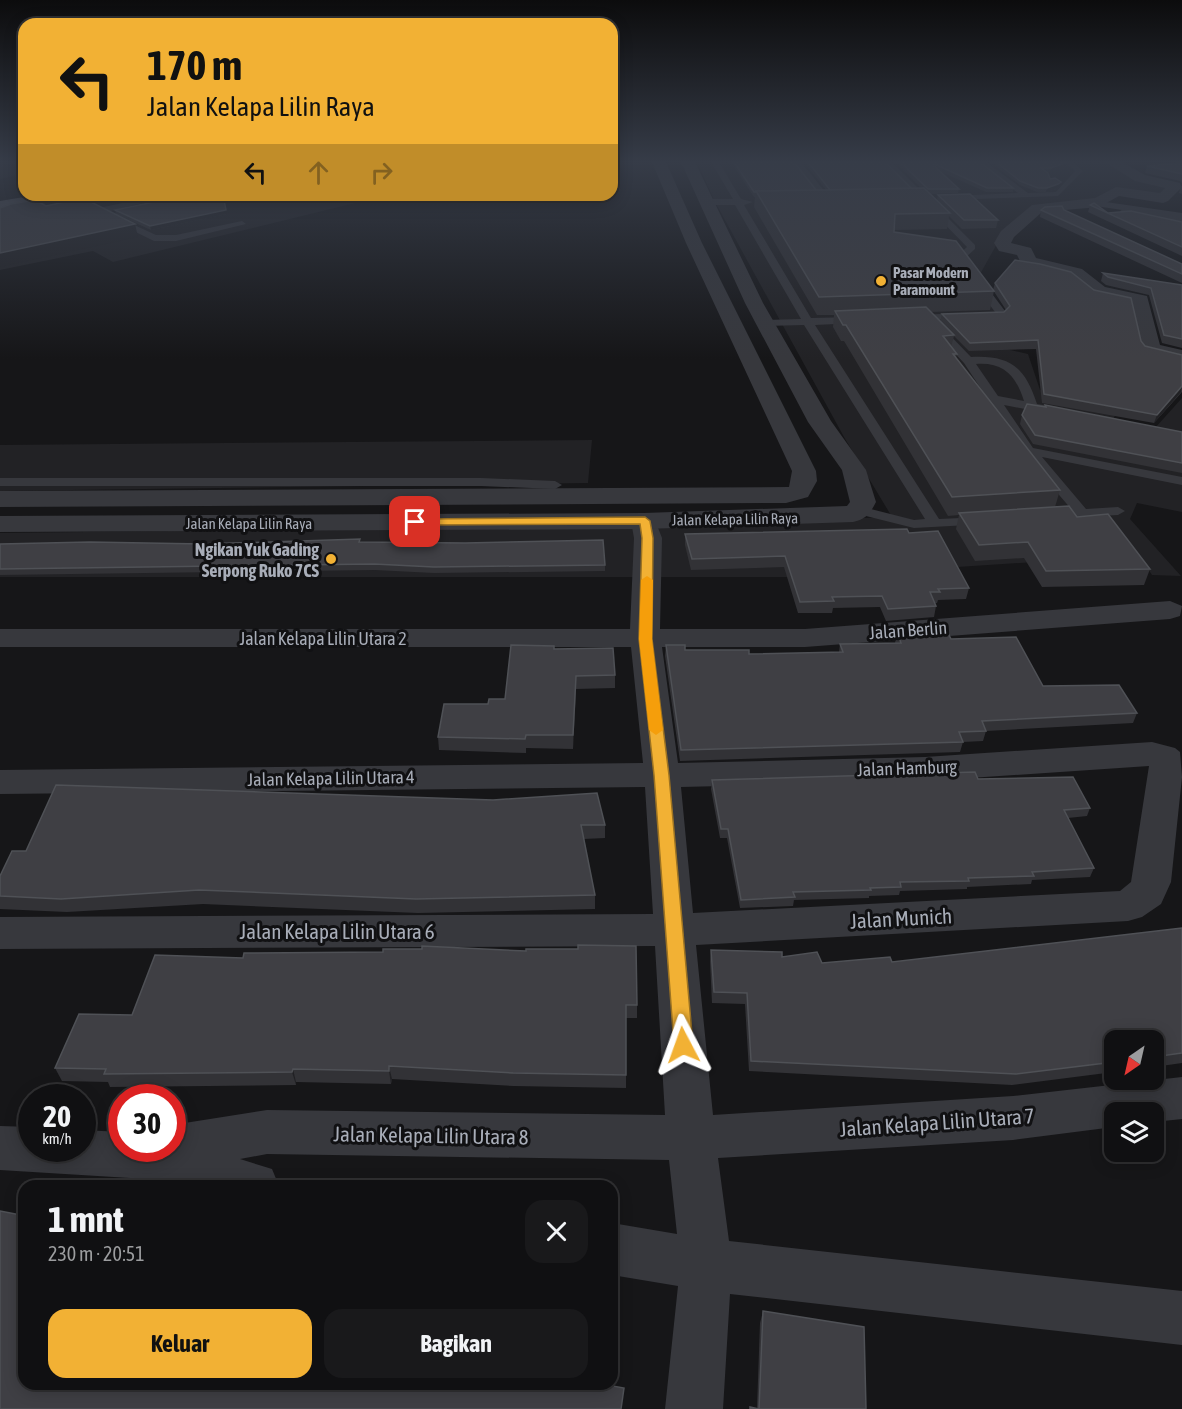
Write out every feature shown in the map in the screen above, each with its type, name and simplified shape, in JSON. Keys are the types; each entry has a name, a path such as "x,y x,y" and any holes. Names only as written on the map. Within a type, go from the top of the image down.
{"street":[{"path":"687,228 801,481 859,510 863,502 854,470 820,422 765,323 720,228"},
{"path":"1014,228 1007,234 1002,243 1005,246 1025,252 1028,261 1076,273 1099,291 1140,300 1151,349 1182,356"},
{"path":"801,481 848,475 854,470"},
{"name":"Jalan Kelapa Lilin Raya","path":"0,499 239,498 479,489 786,495 801,481"},
{"path":"232,523 239,498"},
{"name":"Jalan Kelapa Lilin Raya","path":"0,524 645,521 830,517 853,514 859,510"},
{"path":"645,521 648,538 645,639 662,775 691,1138 706,1265 694,1409"},
{"name":"Jalan Berlin","path":"645,639 805,638 1170,610"},
{"name":"Jalan Kelapa Lilin Utara 2","path":"0,638 645,639"},
{"name":"Jalan Hamburg","path":"662,775 925,769 1152,753 1163,756 1168,760 1151,882 1147,893 1128,906"},
{"name":"Jalan Kelapa Lilin Utara 4","path":"0,782 662,775"},
{"name":"Jalan Munich","path":"674,930 1128,906"},
{"name":"Jalan Kelapa Lilin Utara 6","path":"0,933 674,930"},
{"name":"Jalan Kelapa Lilin Utara 7","path":"691,1138 1013,1118 1182,1098"},
{"name":"Jalan Kelapa Lilin Utara 8","path":"186,1145 267,1132 691,1138"},
{"name":"Jalan Kelapa Lilin Utara 8","path":"0,1148 108,1149"},
{"name":"Jalan Kelapa Lilin Utara 8","path":"186,1161 238,1180"},
{"path":"618,1250 706,1265 1182,1318"}],"lane":[{"path":"133,228 154,238 176,238 224,228"},
{"path":"754,228 808,322 935,524"},
{"path":"903,319 997,316 1002,313 960,258 972,248 953,228"},
{"path":"927,318 968,361 1029,452 1083,514"},
{"path":"765,323 867,320"},
{"path":"968,361 998,361 1010,367 1019,375 1026,387 1032,406"},
{"path":"993,399 1066,413"},
{"path":"1029,452 1182,481"},
{"path":"0,482 479,489 555,485"},
{"path":"859,510 914,524 992,520"},
{"path":"1037,517 1118,512"}],"shaded area":[{"path":"0,228 254,228 113,262 93,251 0,270"},
{"path":"729,228 1013,228 1002,235 975,283 1003,311 980,343 1028,354 1040,390 1118,406 1114,418 1155,428 1182,398 1182,512 1137,503 1130,519 1181,576 1152,575 1139,555 806,577 0,577 0,533 614,526 892,517 844,437"},
{"path":"592,440 588,483 0,491 0,445"}],"building":[{"path":"0,228 118,228 0,253"},
{"path":"778,228 894,228 894,232 956,241 994,291 819,297"},
{"path":"1080,228 1103,228 1182,264 1182,274"},
{"path":"1140,228 1182,228 1182,247"},
{"path":"1015,260 1071,272 1094,290 1131,298 1141,341 1145,346 1182,355 1182,386 1157,415 1044,394 1038,340 970,343 942,314 1004,312 1010,306 995,283"},
{"path":"1103,273 1182,285 1182,339 1164,335 1151,288 1108,277"},
{"path":"926,307 954,335 943,336 957,354 953,354 1060,490 952,497 846,325 843,325 835,311"},
{"path":"1027,404 1046,407 1045,405 1182,432 1182,463 1035,435 1022,415"},
{"path":"1069,506 1077,517 1108,514 1150,569 1046,571 1028,542 979,545 959,513"},
{"path":"907,529 909,533 938,531 969,588 938,589 940,592 930,592 936,606 888,609 882,596 832,597 834,601 800,602 785,556 692,559 685,534"},
{"path":"360,539 359,542 465,543 603,540 605,565 434,567 374,564 0,569 0,544 90,542 203,544"},
{"path":"946,629 951,639 1016,637 1043,686 1119,685 1137,713 982,721 986,731 959,732 963,742 681,750 666,645 685,645 685,650 749,650 749,654 843,652 840,644 901,643 897,632"},
{"path":"511,645 554,646 554,649 613,648 615,675 576,676 573,735 526,735 525,739 438,737 444,704 488,704 489,699 505,699"},
{"path":"975,772 978,779 1073,777 1090,808 1064,810 1094,868 1032,872 1034,876 968,878 969,881 900,882 901,887 793,892 795,897 741,900 728,829 721,829 712,780"},
{"path":"56,785 493,800 597,793 605,825 581,825 595,895 416,899 199,890 61,899 0,896 0,876 12,851 26,851"},
{"path":"1182,928 1182,1053 1164,1056 1164,1030 1104,1030 1104,1063 1016,1074 751,1061 747,993 714,992 711,950 782,952 782,957 817,952 822,963 890,957 892,962"},
{"path":"578,945 636,946 637,1005 626,1005 626,1075 513,1073 389,1066 389,1071 293,1069 292,1072 104,1074 106,1069 55,1068 79,1014 132,1015 155,955 243,958 244,953 383,952 383,949 422,949 422,946 526,951 526,949 578,949"},
{"path":"0,1211 18,1214 18,1390 618,1390 618,1387 624,1388 621,1409 0,1409"},
{"path":"763,1311 864,1327 866,1409 759,1409"}],"slow traffic":[{"path":"647,580 645,639 656,730"}],"place":[{"name":"Pasar Modern Paramount","path":"881,281"},
{"name":"Ngikan Yuk Gading Serpong Ruko 7CS","path":"331,559"}],"route":[{"path":"415,522 645,521 648,538 645,639 662,775 683,1045"}]}
